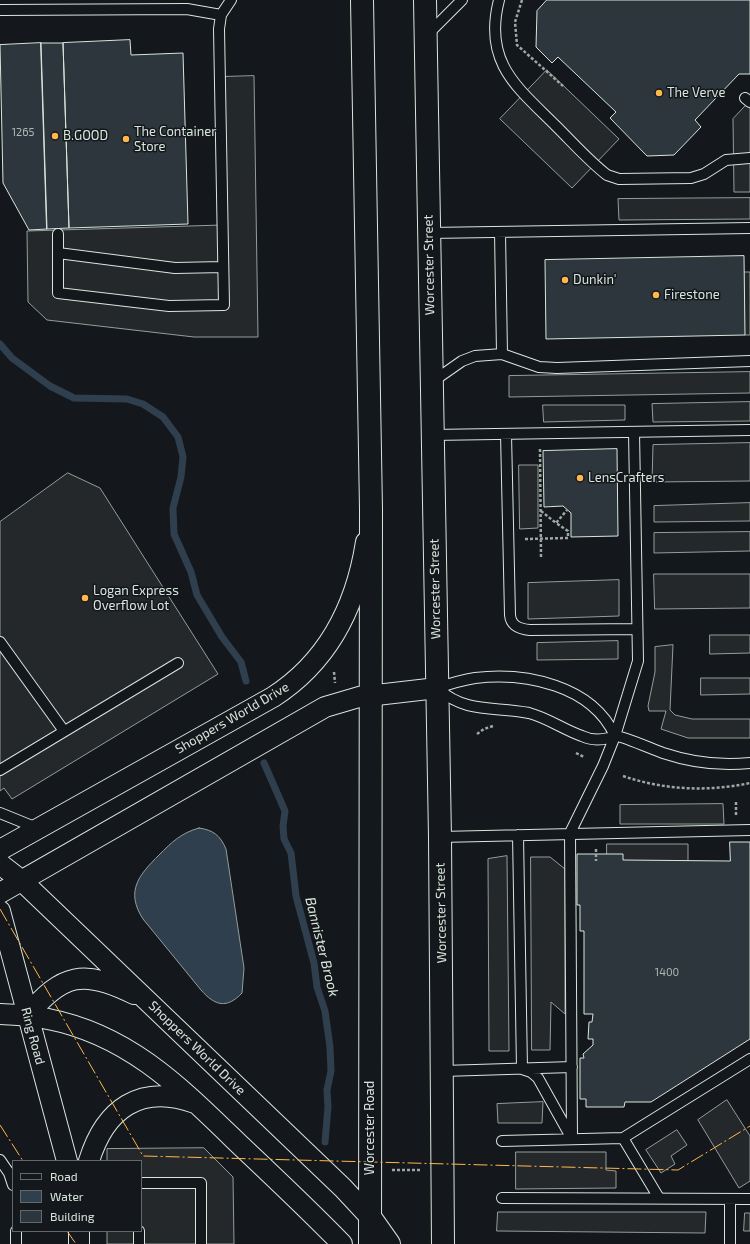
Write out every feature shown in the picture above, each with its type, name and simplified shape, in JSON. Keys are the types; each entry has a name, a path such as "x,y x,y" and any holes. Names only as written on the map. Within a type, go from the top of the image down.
{"highway":[{"path":"362,0 371,508 372,695"},
{"name":"Worcester Street","path":"425,0 443,1071 434,1174"},
{"name":"Worcester Road","path":"370,1244 372,695"},
{"path":"434,1174 443,1244"},
{"path":"370,1217 389,1244"}],"street":[{"name":"Shoppers World Drive","path":"0,850 273,697 306,672 328,646 339,627 349,602 365,546 371,508"},
{"path":"0,893 315,712 336,703 372,695 436,688"},
{"name":"Shoppers World Drive","path":"0,864 22,881 343,1188 370,1217"},
{"name":"Ring Road","path":"0,910 27,1016 67,1160"},
{"path":"27,1016 52,990 67,981 76,979 92,979 114,986 138,996 153,1006"},
{"path":"0,1014 48,1018 71,1024 117,1044 160,1071 198,1104 342,1244"},
{"path":"89,1160 103,1128 114,1114 128,1104 146,1097 157,1096 178,1098 198,1104"},
{"path":"79,1232 79,1244"}],"lane":[{"path":"58,234 58,293 170,306 224,305 219,29 221,15 231,0"},
{"path":"426,37 462,0"},
{"path":"499,0 495,19 496,38 500,59 505,71 518,88 607,175 619,178 691,178 704,174 726,160 750,158"},
{"path":"0,10 15,5 187,9 221,15"},
{"path":"429,233 750,228"},
{"path":"500,232 502,354"},
{"path":"58,253 175,268 223,267"},
{"path":"431,383 468,358 502,354 539,367 557,368 750,361"},
{"path":"432,435 750,430"},
{"path":"572,1139 570,833 601,772 615,736 638,661 634,432"},
{"path":"506,434 510,615 512,622 518,628 530,630 637,629"},
{"path":"0,642 64,731"},
{"path":"0,770 178,662"},
{"path":"436,688 466,679 485,677 523,678 545,682 566,690 586,701 604,717 615,736"},
{"path":"436,688 446,696 465,705 528,713 540,717 582,737 600,739 615,736 665,754 691,760 722,764 750,763"},
{"path":"0,813 37,828"},
{"path":"440,837 750,830"},
{"path":"518,835 522,1069"},
{"path":"502,1141 623,1138 750,1059"},
{"path":"443,1071 572,1067"},
{"path":"522,1069 531,1072 538,1078 572,1139"},
{"path":"623,1138 659,1198"},
{"path":"0,1160 12,1183"},
{"path":"142,1183 200,1183 201,1244"},
{"path":"502,1198 750,1199"},
{"path":"730,1199 730,1244"},
{"path":"16,1232 16,1244"},
{"path":"138,1232 138,1244"}],"path":[{"path":"522,0 515,22 517,45 562,86"},
{"path":"540,445 541,557"},
{"path":"541,510 568,532 568,538 541,539"},
{"path":"556,523 567,510"},
{"path":"333,667 336,686"},
{"path":"477,734 484,729 495,725"},
{"path":"572,751 584,757"},
{"path":"623,776 673,788 702,789 750,783"},
{"path":"391,1170 434,1174"}],"shaded area":[{"path":"547,70 619,139 572,188 500,119"},
{"path":"254,76 258,337 194,337 47,320 28,302 27,231 222,225 220,77"},
{"path":"750,101 750,192 734,192 733,119"},
{"path":"750,198 750,219 619,220 618,199"},
{"path":"744,272 750,272 750,335 745,335"},
{"path":"750,372 750,393 509,397 509,376"},
{"path":"750,402 750,421 653,422 652,404"},
{"path":"543,405 625,405 625,420 544,422"},
{"path":"750,443 750,481 652,482 653,445"},
{"path":"519,465 538,465 538,528 520,529"},
{"name":"Logan Express Overflow Lot","path":"68,473 100,488 218,674 12,799 4,788 0,791 0,522"},
{"path":"750,503 750,521 654,522 654,506"},
{"path":"750,532 750,551 654,553 654,533"},
{"path":"654,574 750,574 750,608 655,609"},
{"path":"619,580 619,616 528,619 528,583"},
{"path":"710,635 750,635 750,653 710,654"},
{"path":"618,641 618,659 537,660 537,643"},
{"path":"673,645 670,710 675,715 692,719 750,719 750,738 688,738 661,729 666,711 649,711 648,706 655,672 655,647"},
{"path":"701,678 750,678 750,694 701,695"},
{"path":"723,804 724,824 620,824 620,805"},
{"path":"607,844 688,844 688,861 607,861"},
{"path":"507,856 509,1051 489,1051 488,859"},
{"path":"531,857 550,857 565,869 565,1014 551,1002 550,1050 532,1050"},
{"path":"727,1100 750,1136 750,1181 739,1188 698,1120"},
{"path":"543,1102 542,1123 498,1123 497,1104"},
{"path":"677,1130 687,1145 671,1156 675,1164 661,1173 646,1150"},
{"path":"204,1148 233,1177 234,1244 107,1244 107,1232 142,1232 142,1160 107,1160 107,1149"},
{"path":"516,1152 606,1152 606,1170 616,1171 616,1188 516,1189"},
{"path":"498,1212 706,1212 705,1233 497,1231"},
{"path":"745,1213 750,1213 750,1231 744,1231"}],"water":[{"path":"199,828 216,834 226,849 244,968 242,993 231,1002 221,1004 211,999 201,990 143,919 135,900 135,892 140,877 152,862 177,838 187,832"}],"building":[{"name":"The Verve","path":"547,0 750,0 750,74 739,74 695,120 701,127 674,155 647,156 610,118 616,112 558,57 552,63 536,47 537,11"},
{"name":"The Container Store","path":"130,40 131,55 183,53 188,224 69,228 63,43"},
{"path":"41,43 47,229 29,230 3,183 0,45"},
{"name":"B.GOOD","path":"41,43 63,43 69,228 47,229"},
{"path":"744,256 745,335 546,339 545,260"},
{"name":"LensCrafters","path":"617,449 618,536 571,537 571,513 563,506 544,507 543,451"},
{"path":"730,842 750,842 750,1039 651,1102 625,1102 624,1107 586,1107 586,1099 580,1099 580,1058 584,1058 583,1054 593,1045 593,1039 588,1039 589,1022 592,1022 593,1014 584,1014 584,931 580,931 580,905 577,905 577,854 623,854 623,860 730,861"}],"waterway":[{"name":"Bannister Brook","path":"0,344 12,358 50,386 74,398 127,399 143,404 163,417 178,437 183,457 181,477 173,508 174,534 191,572 197,595 222,637 241,662 246,681"},
{"name":"Bannister Brook","path":"264,763 285,811 283,826 284,839 291,853 296,896 314,963 317,987 325,1011 330,1047 331,1071 327,1090 328,1107 325,1142"}],"power":[{"path":"0,909 143,1156 678,1170 750,1126"},
{"path":"0,1125 22,1160"},
{"path":"68,1232 76,1244"}],"place":[{"name":"The Verve","path":"659,93"},
{"name":"B.GOOD","path":"55,136"},
{"name":"The Container Store","path":"126,139"},
{"name":"Dunkin'","path":"565,280"},
{"name":"Firestone","path":"656,295"},
{"name":"LensCrafters","path":"580,478"},
{"name":"Logan Express Overflow Lot","path":"85,598"}]}
